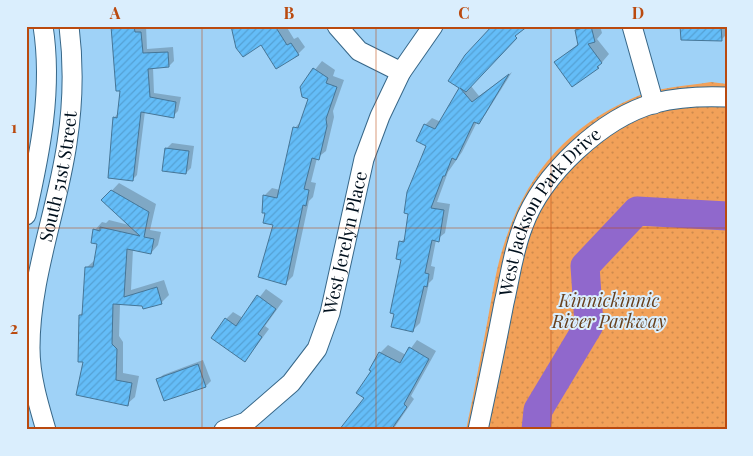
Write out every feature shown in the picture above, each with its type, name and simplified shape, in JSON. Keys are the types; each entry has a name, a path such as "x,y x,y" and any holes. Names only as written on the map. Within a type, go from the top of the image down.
{"street":[{"name":"South 51st Street","path":"26,216 42,140 46,99 46,45 43,26"},
{"name":"South 51st Street","path":"48,429 34,390 30,350 30,324 36,286 67,145 72,101 69,26"},
{"path":"337,26 359,50 401,72"},
{"name":"West Jerelyn Place","path":"224,430 246,422 291,383 317,349 330,313 364,160 380,116 401,72 433,26"},
{"path":"632,26 654,104"},
{"name":"West Jackson Park Drive","path":"478,430 514,254 523,225 542,188 576,150 616,121 654,104 701,96 727,97"},
{"name":"South 51st Street","path":"46,99 72,101"},
{"path":"26,424 48,429"}],"green space":[{"name":"Kinnickinnic River Parkway","path":"711,82 727,84 727,430 466,430 501,254 510,228 533,181 548,160 566,142 585,125 608,111 652,91"}],"building":[{"path":"111,26 134,26 135,32 141,32 143,53 168,52 169,67 148,69 150,97 176,102 174,118 141,112 133,181 108,178 113,117 117,118 120,91 116,91"},
{"path":"231,26 275,26 287,45 291,43 299,55 276,69 261,45 243,57 236,48"},
{"path":"492,26 528,26 515,36 517,38 466,92 460,88 472,102 509,74 479,124 474,122 456,160 452,158 431,208 444,210 439,242 432,240 425,273 429,274 427,287 424,286 413,332 391,327 394,314 390,313 401,260 396,259 399,241 404,242 408,214 404,213 407,192 426,146 416,141 424,124 435,129 459,88 448,81 465,55"},
{"path":"591,26 595,42 588,44 602,63 597,67 599,68 572,87 554,62 578,45 575,30"},
{"path":"680,26 721,26 722,41 681,40"},
{"path":"313,68 328,78 326,83 337,87 326,119 327,126 319,160 312,158 304,189 309,190 306,206 303,205 286,285 258,277 273,225 263,223 265,213 262,213 263,195 277,198 293,127 298,128 308,99 302,97 300,87"},
{"path":"165,148 189,151 186,174 162,171"},
{"path":"111,190 149,212 144,237 154,239 151,254 127,249 124,297 157,287 162,304 143,309 142,306 113,304 112,344 117,349 116,380 132,383 128,406 76,395 83,362 78,362 79,315 82,315 85,267 93,267 97,244 91,243 93,229 100,231 100,227 140,236 101,200"},
{"path":"257,295 276,309 258,334 262,337 245,362 211,338 225,318 236,326"},
{"path":"409,347 429,359 404,404 407,407 391,430 339,430 364,398 356,393 371,371 369,370 379,352 400,363"},
{"path":"198,364 206,387 164,401 156,379"}],"waterway":[{"path":"536,430 538,410 589,325 585,266 637,211 727,216"}]}
